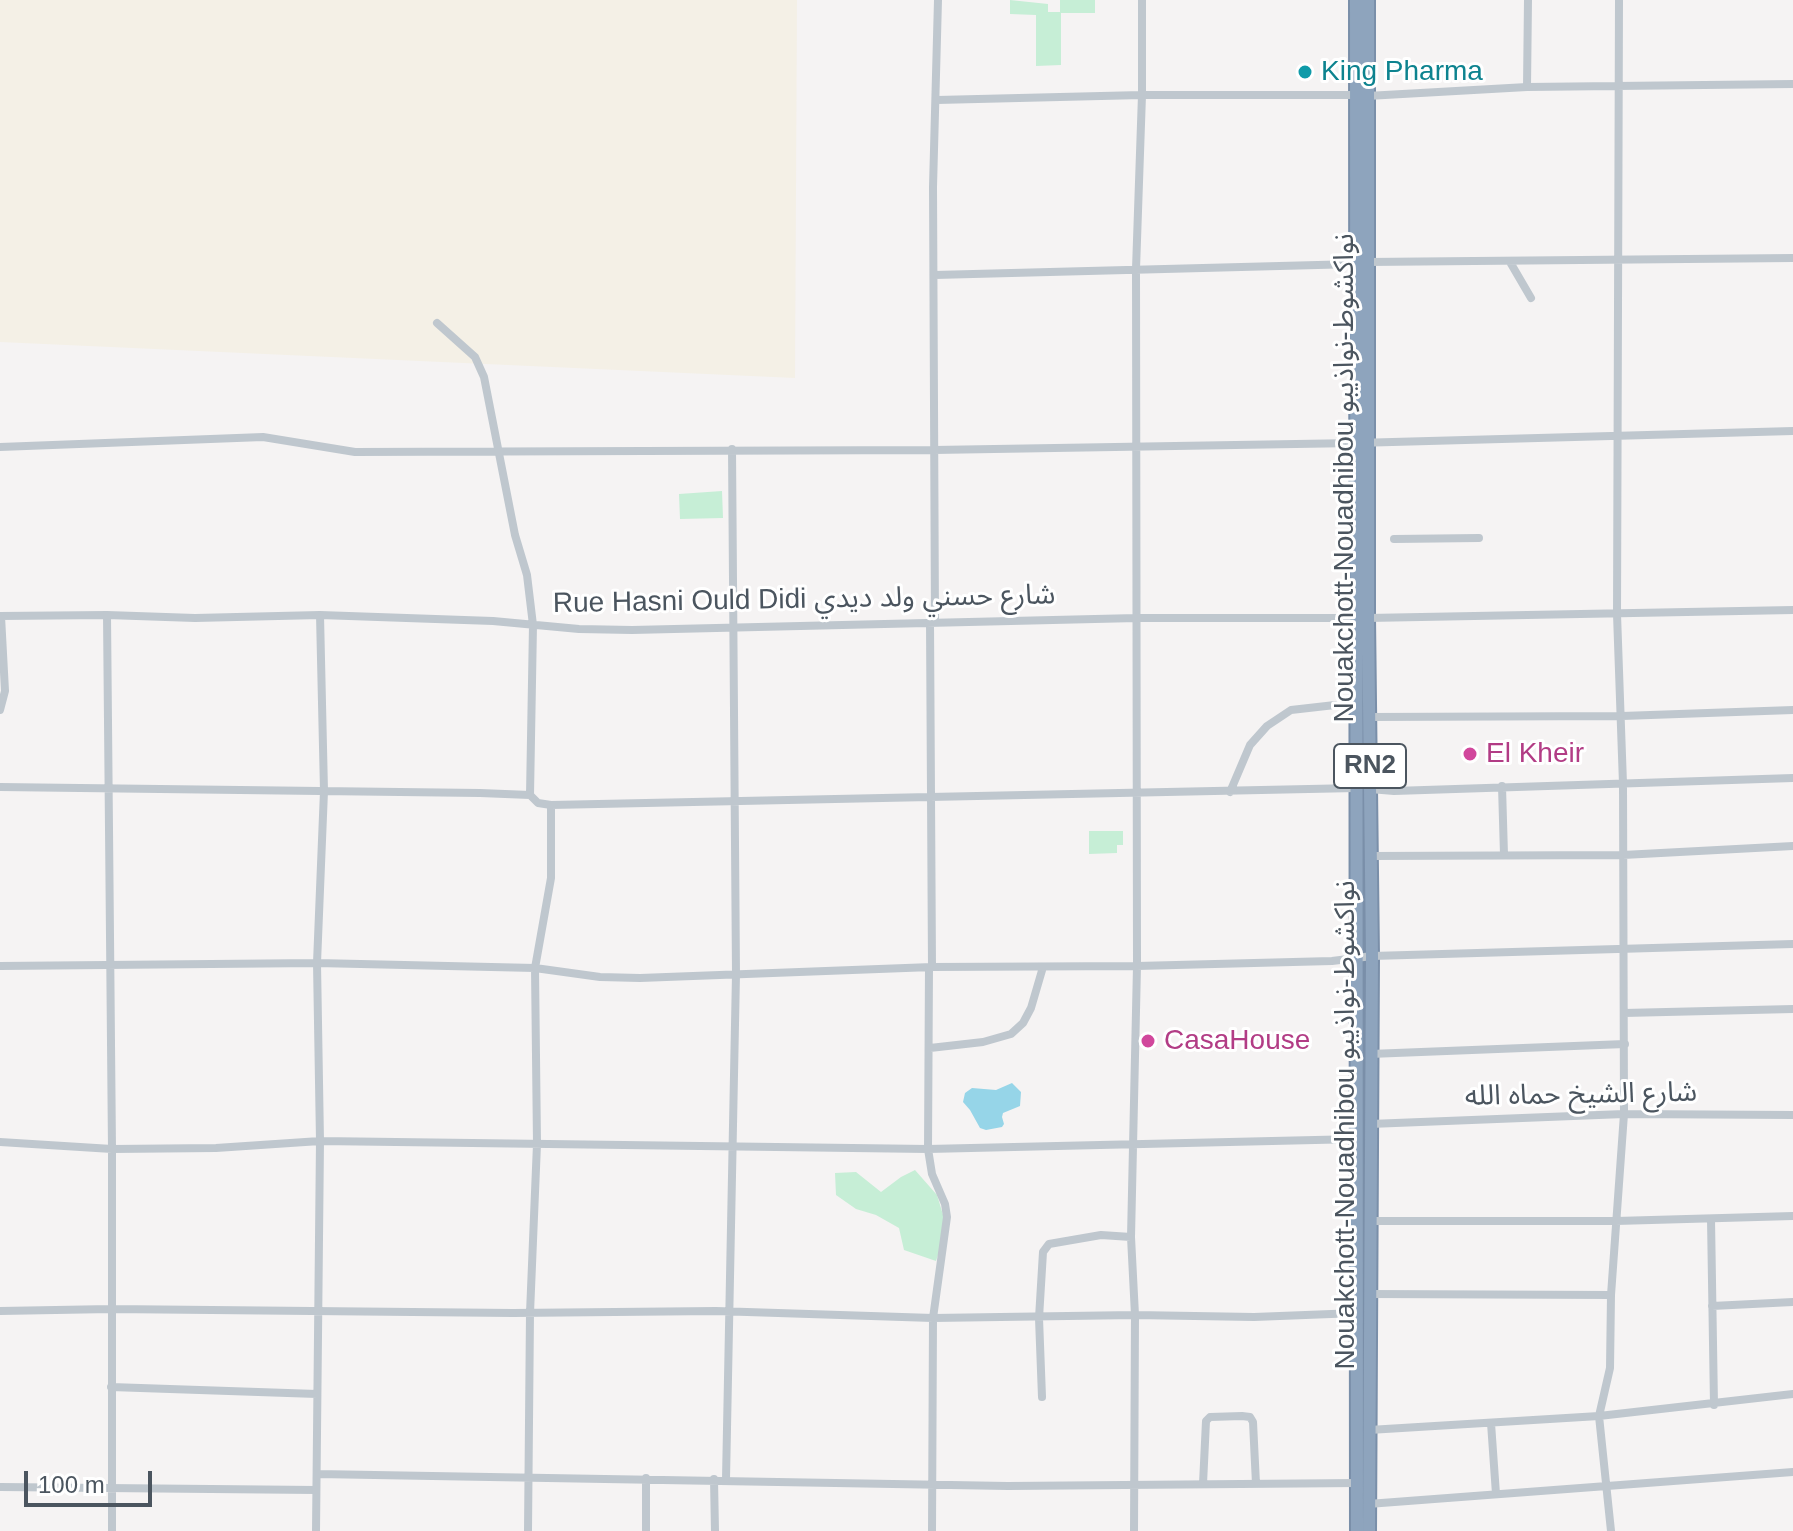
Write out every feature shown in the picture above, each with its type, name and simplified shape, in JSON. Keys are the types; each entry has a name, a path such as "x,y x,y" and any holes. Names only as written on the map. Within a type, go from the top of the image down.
{"highway":[{"name":"Nouakchott-Nouadhibou نواكشوط-نواذيبو","path":"1356,0 1361,96 1362,263 1362,618 1356,788 1357,1531"},
{"name":"Nouakchott-Nouadhibou نواكشوط-نواذيبو","path":"1361,96 1368,0"},
{"name":"Nouakchott-Nouadhibou نواكشوط-نواذيبو","path":"1362,618 1370,717 1372,856 1369,1531"}],"street":[{"path":"932,1531 933,1318 947,1217 932,1174 928,1149 935,275 933,187 938,0"},
{"path":"1134,1531 1135,1315 1131,1237 1137,966 1136,269 1142,0"},
{"path":"1527,87 1528,0"},
{"path":"1611,1531 1599,1416 1610,1368 1625,1044 1622,716 1617,614 1619,0"},
{"path":"937,100 1142,95 1361,96 1527,87 1793,84"},
{"path":"935,275 1362,263 1793,258"},
{"path":"1510,262 1531,298"},
{"path":"437,323 475,357 484,377 515,535 527,575 533,625 530,795"},
{"path":"0,447 263,437 355,452 934,450 1362,443 1793,431"},
{"path":"726,1479 736,974 732,449"},
{"path":"1394,539 1479,538"},
{"name":"Rue Hasni Ould Didi شارع حسني ولد ديدي","path":"1,616 195,618 320,615 632,630 1137,618 1362,618 1793,610"},
{"path":"107,615 112,1531"},
{"path":"316,1531 320,1141 317,963 324,791 320,615"},
{"path":"0,710 5,691 1,616"},
{"path":"1230,792 1250,745 1267,726 1291,710 1335,705"},
{"path":"1370,717 1622,716 1793,710"},
{"path":"1370,789 1394,791 1793,778"},
{"path":"1502,786 1504,855"},
{"path":"0,787 530,795 538,803 551,805 1356,788"},
{"path":"528,1531 530,1313 537,1144 535,968 551,878 551,805"},
{"path":"1372,856 1623,855 1793,846"},
{"path":"0,966 317,963 535,968 600,977 930,967 1357,960 1372,956 1793,944"},
{"path":"930,1048 983,1042 1011,1034 1023,1023 1031,1008 1043,967"},
{"path":"1624,1013 1793,1009"},
{"path":"1370,1054 1625,1044"},
{"name":"شارع الشيخ حماه الله","path":"1370,1124 1624,1114 1793,1115"},
{"path":"0,1142 112,1149 216,1148 320,1141 928,1149 1358,1139"},
{"path":"1369,1221 1616,1221 1793,1216"},
{"path":"1711,1219 1714,1405"},
{"path":"1042,1397 1039,1318 1043,1252 1049,1244 1101,1235 1131,1237"},
{"path":"1369,1294 1611,1295"},
{"path":"1712,1306 1793,1302"},
{"path":"0,1311 730,1311 933,1318 1254,1317 1357,1313"},
{"path":"111,1387 317,1394"},
{"path":"1369,1430 1599,1416 1793,1394"},
{"path":"1203,1484 1206,1421 1210,1417 1242,1416 1250,1417 1253,1422 1256,1484"},
{"path":"1491,1423 1496,1494"},
{"path":"1368,1504 1793,1472"},
{"path":"317,1474 933,1484 1357,1483"},
{"path":"646,1478 646,1531"},
{"path":"714,1479 715,1531"},
{"path":"0,1487 316,1490"}],"green space":[{"path":"1010,0 1048,4 1048,12 1060,12 1060,0 1095,0 1095,13 1061,13 1061,65 1036,66 1036,15 1010,14"},
{"path":"722,491 723,518 680,519 679,494"},
{"path":"1089,831 1123,831 1123,845 1117,845 1117,853 1089,854"},
{"path":"915,1170 937,1195 944,1218 942,1243 936,1261 904,1250 899,1228 876,1215 856,1209 836,1195 835,1173 856,1172 881,1192"}],"sand":[{"path":"0,0 797,0 795,378 0,342"}],"water":[{"path":"1012,1083 1021,1092 1020,1106 1003,1113 1002,1127 980,1128 963,1102 965,1093 972,1088 996,1090"}],"place":[{"name":"King Pharma","path":"1305,72"},
{"name":"El Kheir","path":"1470,754"},
{"name":"CasaHouse","path":"1148,1041"}]}
